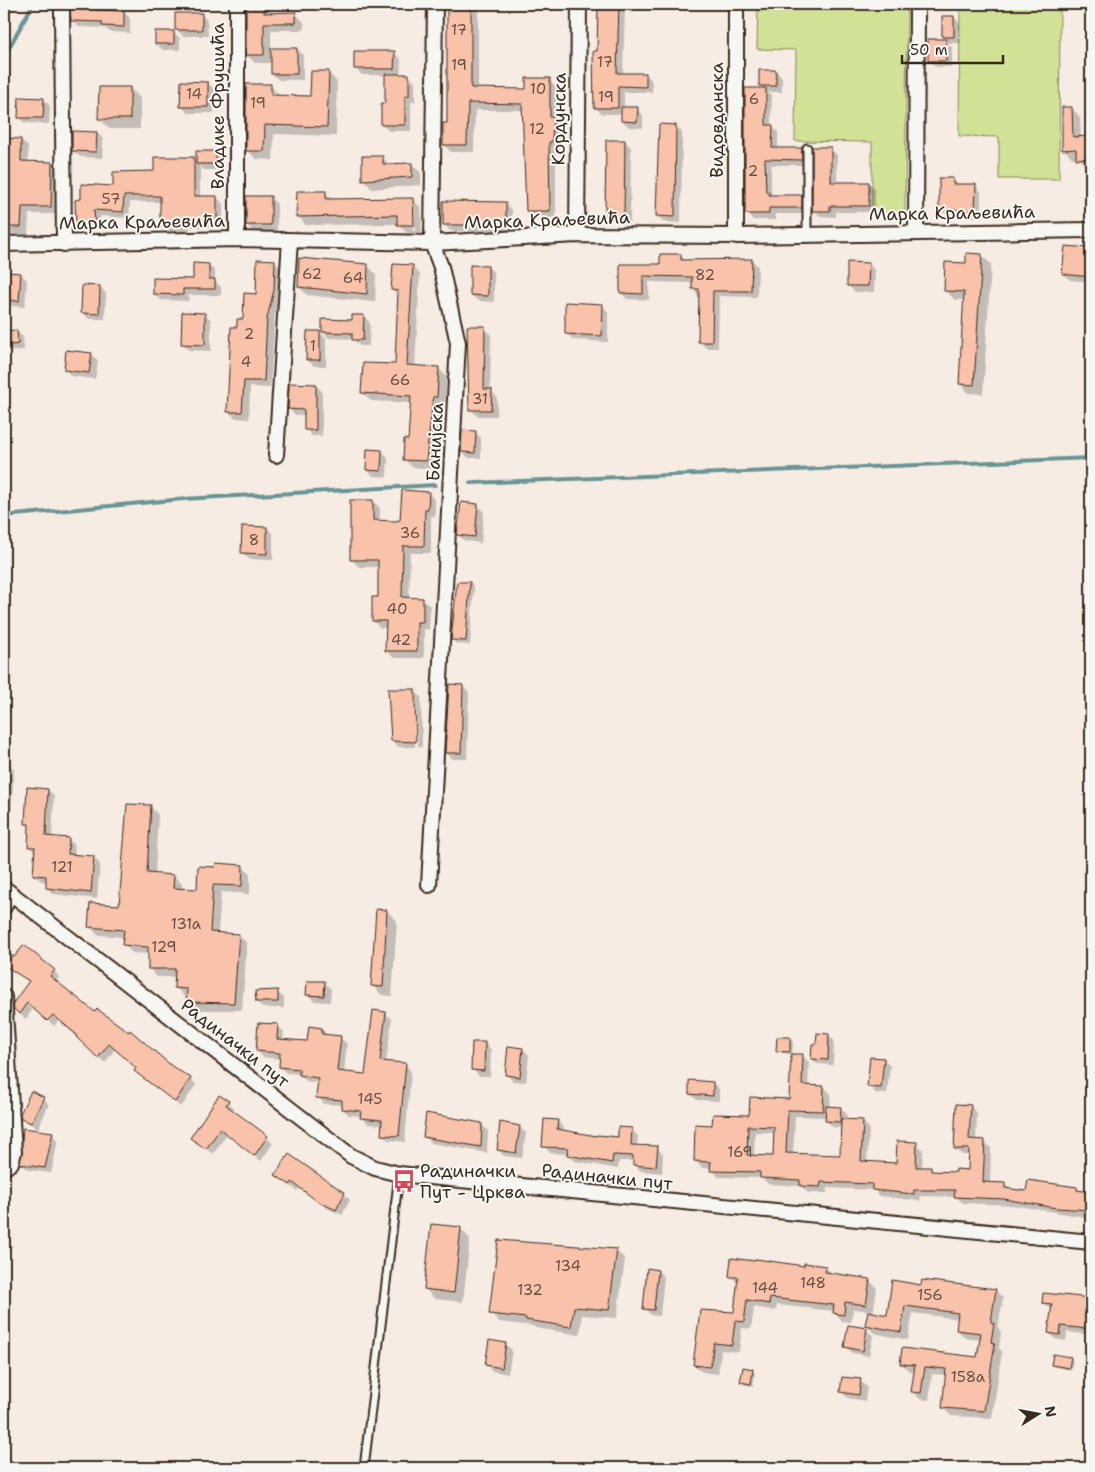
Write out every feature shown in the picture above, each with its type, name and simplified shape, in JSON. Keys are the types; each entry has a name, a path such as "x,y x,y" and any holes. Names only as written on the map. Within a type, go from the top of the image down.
{"street":[{"name":"Владике Фрушића","path":"237,4 237,239"},
{"name":"Банијска","path":"429,885 458,343 441,267 432,243 435,4"},
{"name":"Кордунска","path":"577,235 580,4"},
{"name":"Видовданска","path":"736,4 736,236"},
{"path":"916,232 917,4"},
{"path":"62,10 64,244"},
{"name":"Марка Краљевића","path":"4,244 237,239 432,243 577,235 736,236 1091,230"},
{"path":"276,455 290,240"},
{"path":"4,906 7,890"},
{"name":"Радиначки пут","path":"7,890 350,1156 375,1168 399,1174 1091,1242"},
{"path":"4,997 14,1152 10,1163 4,1168"}],"lane":[{"path":"807,148 807,234"},
{"path":"364,1468 399,1174"}],"green space":[{"path":"758,4 907,4 905,215 872,215 872,142 795,141 796,50 757,49"},
{"path":"960,4 1060,4 1059,179 999,179 999,137 959,136"}],"building":[{"path":"70,4 96,4 96,10 124,11 124,27 102,26 102,22 71,21"},
{"path":"246,4 264,4 264,13 296,12 296,23 264,23 264,55 246,55"},
{"path":"447,4 471,4 471,88 526,89 526,78 550,78 550,117 553,117 552,142 549,142 550,211 526,211 522,104 468,103 467,145 443,145 443,123 447,123"},
{"path":"598,4 619,4 617,73 646,73 646,87 618,86 618,108 594,108 593,51 597,51"},
{"path":"175,13 202,13 202,30 175,30"},
{"path":"942,16 954,16 954,37 942,37"},
{"path":"155,31 174,31 174,44 155,44"},
{"path":"928,39 946,39 946,61 928,61"},
{"path":"271,48 297,48 297,74 271,74"},
{"path":"354,51 395,51 394,69 354,69"},
{"path":"759,70 776,70 776,86 759,86"},
{"path":"311,71 329,71 327,127 265,125 264,151 246,151 246,84 271,84 271,95 310,96"},
{"path":"385,74 409,74 409,96 405,96 405,125 381,125 381,103 385,103"},
{"path":"181,81 208,82 208,107 180,107"},
{"path":"99,87 130,87 130,119 98,119"},
{"path":"745,88 766,88 766,125 773,125 772,148 802,148 802,160 765,159 766,192 769,192 769,195 802,195 802,208 769,208 769,214 745,214"},
{"path":"19,97 44,98 43,118 18,118"},
{"path":"621,107 638,107 637,122 621,121"},
{"path":"1062,107 1072,107 1073,137 1091,136 1091,158 1076,159 1076,149 1062,150"},
{"path":"659,124 676,125 675,217 656,216"},
{"path":"72,131 97,132 96,152 72,151"},
{"path":"4,138 21,139 21,161 52,162 51,207 22,207 21,227 4,227"},
{"path":"606,140 625,140 624,216 605,216"},
{"path":"812,147 831,147 831,182 869,182 869,206 830,206 830,211 812,211"},
{"path":"196,151 216,151 216,164 196,164"},
{"path":"362,156 383,156 383,164 412,163 412,177 362,180"},
{"path":"154,157 194,157 194,196 217,196 217,221 184,221 184,225 160,225 160,196 124,196 123,212 94,210 95,223 76,225 75,200 81,199 81,184 113,186 113,172 154,171"},
{"path":"939,178 953,178 953,184 976,184 975,211 939,209"},
{"path":"297,191 326,191 326,199 413,198 414,225 397,225 397,215 296,217"},
{"path":"246,196 271,196 271,225 246,225"},
{"path":"443,201 506,202 506,225 443,225"},
{"path":"1065,246 1091,248 1090,277 1062,274"},
{"path":"966,253 982,254 974,385 959,384 964,292 944,291 945,262 966,263"},
{"path":"660,254 681,254 681,260 752,259 751,291 713,291 712,342 698,342 699,289 692,289 692,277 643,276 643,294 620,293 620,264 660,264"},
{"path":"299,258 368,264 367,294 298,287"},
{"path":"257,259 275,260 274,290 267,318 264,381 244,381 242,412 227,412 231,327 237,327 237,319 243,319 244,293 256,294"},
{"path":"847,262 869,263 868,286 847,286"},
{"path":"193,263 209,264 209,279 215,279 215,289 183,289 183,295 153,294 153,278 193,279"},
{"path":"393,264 413,265 407,365 439,367 437,397 433,397 426,461 403,460 404,439 408,440 411,396 361,393 363,363 395,364 398,291 391,290"},
{"path":"470,265 488,266 488,296 470,295"},
{"path":"6,272 21,273 19,301 4,300"},
{"path":"82,285 100,286 99,314 81,313"},
{"path":"565,302 603,304 602,336 565,334"},
{"path":"182,312 205,313 205,345 181,344"},
{"path":"352,315 364,315 363,340 352,340 352,333 322,332 322,319 352,320"},
{"path":"467,326 485,326 484,389 492,389 491,410 469,410"},
{"path":"17,330 18,344 4,346 4,331"},
{"path":"307,331 320,331 320,360 306,360"},
{"path":"66,350 92,353 89,373 64,370"},
{"path":"289,383 316,384 316,430 304,430 304,410 288,409"},
{"path":"462,430 476,431 475,453 461,452"},
{"path":"367,449 382,450 381,471 366,470"},
{"path":"402,490 429,492 428,509 425,509 424,546 403,546 402,597 423,598 423,622 417,622 417,651 385,651 386,621 372,621 372,597 378,597 378,560 350,560 350,500 373,500 373,520 395,521 400,520"},
{"path":"461,502 478,504 475,537 457,535"},
{"path":"242,526 267,527 267,554 241,553"},
{"path":"457,582 470,582 466,641 451,640"},
{"path":"449,684 463,685 461,753 445,753"},
{"path":"388,689 415,689 416,742 391,741"},
{"path":"27,787 48,789 46,836 69,838 68,854 94,856 91,893 46,888 46,876 33,875 35,847 28,847 29,824 25,824"},
{"path":"127,804 151,805 147,873 174,875 173,888 197,889 198,866 215,867 216,863 243,865 242,886 213,885 210,932 239,934 234,1003 186,1002 187,989 174,988 175,969 148,969 148,947 122,945 124,930 88,927 90,903 119,905"},
{"path":"376,909 387,910 383,987 371,986"},
{"path":"24,945 55,970 50,976 95,1012 97,1009 129,1032 130,1030 173,1067 191,1078 175,1102 134,1071 136,1068 109,1044 98,1058 76,1037 77,1035 53,1015 47,1021 27,1003 19,1014 14,1009 13,1003 29,981 5,966 11,955 14,957"},
{"path":"307,981 325,981 324,996 306,995"},
{"path":"278,990 278,1002 256,1002 255,991"},
{"path":"373,1010 386,1012 380,1061 406,1063 399,1136 381,1135 382,1120 360,1118 361,1111 342,1109 342,1100 316,1098 318,1078 299,1075 299,1069 279,1067 280,1053 256,1051 258,1023 278,1024 277,1039 307,1041 309,1026 322,1028 322,1034 341,1036 337,1071 365,1074"},
{"path":"817,1033 829,1034 828,1060 811,1059 812,1044 816,1044"},
{"path":"777,1037 790,1037 790,1052 776,1051"},
{"path":"472,1042 485,1042 484,1071 471,1070"},
{"path":"508,1046 523,1048 520,1077 505,1075"},
{"path":"791,1054 803,1054 802,1085 824,1086 823,1111 788,1110 786,1153 840,1155 841,1119 863,1120 861,1161 896,1163 897,1141 917,1142 916,1167 931,1167 931,1171 956,1172 956,1169 968,1170 969,1149 954,1149 956,1104 971,1105 969,1139 985,1140 983,1182 1005,1183 1005,1188 1026,1191 1028,1180 1077,1187 1077,1190 1091,1192 1089,1210 1056,1208 1004,1199 954,1197 955,1190 914,1190 914,1194 872,1190 872,1184 821,1182 820,1187 800,1186 800,1180 760,1178 760,1172 710,1171 711,1162 694,1161 695,1124 712,1125 713,1114 749,1115 750,1097 789,1099","holes":["748,1126 774,1127 773,1156 747,1155"]},
{"path":"870,1057 884,1058 881,1088 867,1087"},
{"path":"689,1080 713,1082 713,1096 689,1094"},
{"path":"31,1091 44,1097 31,1123 21,1118 20,1114"},
{"path":"219,1095 229,1101 226,1105 268,1136 254,1156 220,1129 206,1149 190,1138"},
{"path":"826,1106 841,1107 840,1122 825,1121"},
{"path":"426,1113 482,1123 481,1147 423,1137"},
{"path":"544,1119 558,1120 557,1129 596,1136 618,1137 618,1127 632,1128 631,1145 658,1146 656,1167 633,1165 633,1156 613,1155 612,1163 567,1155 568,1148 542,1147"},
{"path":"500,1122 520,1126 516,1153 497,1150"},
{"path":"23,1128 53,1132 45,1168 20,1164"},
{"path":"289,1154 345,1193 336,1210 317,1201 292,1182 290,1185 275,1175"},
{"path":"431,1224 461,1227 454,1293 424,1289"},
{"path":"498,1240 617,1249 609,1310 574,1307 571,1327 526,1320 526,1318 489,1314"},
{"path":"731,1258 755,1261 756,1259 804,1266 804,1263 826,1266 825,1272 870,1279 866,1305 845,1302 844,1315 833,1313 834,1305 770,1298 769,1304 747,1300 744,1322 735,1321 732,1345 714,1343 710,1367 693,1365 700,1310 734,1312 738,1277 729,1277"},
{"path":"647,1268 658,1270 654,1310 643,1309"},
{"path":"892,1280 921,1285 922,1280 996,1289 991,1322 994,1323 991,1342 995,1343 984,1411 942,1408 946,1369 925,1367 921,1393 911,1392 915,1365 900,1364 902,1348 977,1357 981,1333 956,1330 958,1313 905,1306 901,1332 865,1325 868,1311 887,1315"},
{"path":"1043,1293 1091,1298 1087,1329 1061,1326 1060,1335 1048,1333 1052,1304 1042,1303"},
{"path":"848,1325 867,1328 863,1351 844,1347"},
{"path":"489,1340 506,1343 502,1368 485,1365"},
{"path":"1053,1354 1071,1357 1069,1368 1051,1365"},
{"path":"743,1367 753,1369 751,1384 740,1382"},
{"path":"842,1377 861,1379 859,1395 840,1392"}],"waterway":[{"path":"4,57 33,4"},
{"path":"470,483 1091,458"},
{"path":"4,516 183,499 435,485"}],"place":[{"name":"Радиначки Пут - Црква","path":"404,1181"}]}
